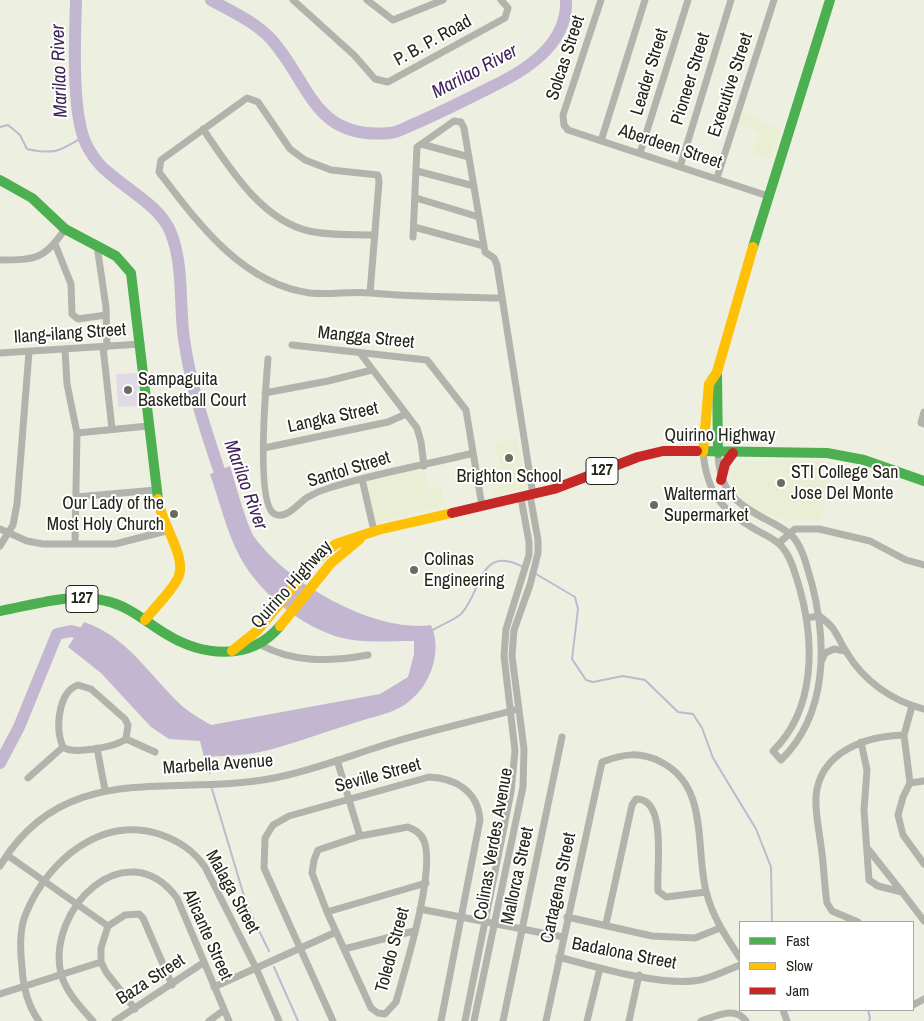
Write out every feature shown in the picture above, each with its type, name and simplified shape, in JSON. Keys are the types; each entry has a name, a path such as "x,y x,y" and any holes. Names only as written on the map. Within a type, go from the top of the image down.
{"main road":[{"path":"718,453 717,372 768,196 830,0"},
{"path":"0,180 32,198 65,229 116,256 131,273 142,344 148,426 159,510 166,531 182,564 182,570 178,579 145,620"},
{"path":"703,452 709,384 717,372"},
{"name":"Quirino Highway","path":"232,651 250,638 316,560 336,544 374,531 554,489 638,456 663,451 835,454 872,462 924,481"},
{"path":"721,480 725,464 733,453"},
{"name":"Quirino Highway","path":"0,611 67,601 98,599 122,606 167,635 182,641 213,651 247,650 260,645 272,635 344,550 374,531"}],"street":[{"name":"P. B. P. Road","path":"293,0 381,82 394,80 506,18 508,8 501,0"},
{"path":"367,0 393,20 443,0"},
{"name":"Solcas Street","path":"564,126 563,115 601,0"},
{"path":"601,141 645,0"},
{"name":"Leader Street","path":"640,153 688,0"},
{"name":"Pioneer Street","path":"680,167 731,0"},
{"name":"Executive Street","path":"717,178 774,0"},
{"path":"370,293 378,175 331,170 306,160 290,149 258,102 250,99 243,100 164,157 158,168 190,214 206,231 246,266 274,283 309,293 332,295 370,293 397,297 501,298"},
{"path":"413,237 417,147 454,121 458,121 463,124 485,252 494,258 497,265 528,496"},
{"name":"Aberdeen Street","path":"564,126 572,132 768,196"},
{"path":"203,130 255,197 282,219 309,231 375,235"},
{"path":"422,144 469,157"},
{"path":"417,171 474,186"},
{"path":"416,198 479,217"},
{"path":"414,227 484,246"},
{"path":"0,260 16,260 41,255 50,250 65,229"},
{"path":"55,244 71,284 72,314 78,318 106,315"},
{"path":"97,246 103,273 106,315 105,347 112,429"},
{"name":"Ilang-ilang Street","path":"0,353 142,344"},
{"name":"Mangga Street","path":"292,345 428,360 466,410 482,506"},
{"path":"65,350 67,384 77,433 76,543"},
{"path":"0,546 9,532 17,504 28,352"},
{"path":"360,353 419,434 424,466"},
{"name":"Santol Street","path":"268,359 264,448 265,492 271,511 279,516 288,513 316,493 362,479 473,453"},
{"path":"266,393 372,370"},
{"path":"922,424 924,412"},
{"name":"Langka Street","path":"264,448 388,422 406,414"},
{"path":"77,433 148,426"},
{"path":"703,452 706,476 720,502 740,520 779,543 792,565 806,618 809,653 806,688 788,734 773,751 781,760 798,739 810,716 818,692 822,660 819,616 803,555 790,534 746,508 732,496 721,480 718,453"},
{"path":"362,479 374,531"},
{"path":"76,497 156,490"},
{"name":"Colinas Verdes Avenue","path":"465,1021 512,792 515,750 504,668 506,629 528,560 528,496"},
{"name":"Colinas Verdes Avenue","path":"474,1021 523,787 524,749 513,667 514,630 536,562 538,540 528,496"},
{"path":"779,543 796,529 805,528 838,533 878,544 906,560 924,565"},
{"path":"0,529 35,543 115,544 166,531"},
{"path":"528,560 536,562"},
{"path":"521,586 529,588"},
{"path":"806,618 819,616 836,630 845,650 869,681 912,706 924,710"},
{"path":"250,638 260,645 291,656 319,660 340,660 368,655"},
{"path":"822,660 825,653 831,650 845,650"},
{"path":"504,668 513,667"},
{"path":"63,747 60,733 63,698 67,691 78,685 91,688 125,719 128,725 126,739"},
{"path":"912,706 904,735 910,783 903,797 898,815 903,835 924,864"},
{"name":"Marbella Avenue","path":"0,866 7,854 33,826 73,801 105,790 135,786 252,781 275,778 397,741 518,709"},
{"path":"855,921 832,912 827,903 816,797 821,778 827,768 849,747 880,736 904,735"},
{"name":"Mallorca Street","path":"503,1021 562,737"},
{"path":"63,747 73,752 97,748 126,739 155,752"},
{"path":"861,742 867,770 864,810 869,880 878,886 902,892"},
{"path":"28,778 63,747"},
{"path":"97,748 105,790"},
{"name":"Cartagena Street","path":"546,1021 602,762 624,754 650,756 676,769 690,788 698,826 699,849 706,892"},
{"path":"338,760 360,836"},
{"name":"Seville Street","path":"333,1021 264,868 265,838 273,825 289,816 429,777 442,777 464,787 476,804 480,820 441,1021"},
{"path":"910,783 924,781"},
{"path":"606,924 632,805 636,799 642,799 651,805 657,820 658,891 666,897 706,892 720,928 739,956"},
{"name":"Toledo Street","path":"408,827 418,831 425,842 426,883 396,1002 385,1017 371,1008 344,950 312,873 314,860 318,850 360,836 408,827"},
{"name":"Malaga Street","path":"40,1021 23,987 20,948 26,912 43,880 62,859 86,842 124,829 151,832 169,838 196,854 205,867 256,968 278,1021"},
{"path":"868,850 924,921"},
{"path":"7,854 108,926"},
{"name":"Alicante Street","path":"93,1021 72,996 62,976 63,938 76,903 98,883 124,872 136,871 154,877 169,888 177,898 229,1021"},
{"path":"327,912 426,883"},
{"path":"420,910 563,937"},
{"path":"135,1009 106,972 101,962 101,948 108,926 125,914 139,914 143,918 172,984"},
{"path":"567,917 606,924 652,936 695,938 720,928"},
{"path":"344,950 414,931"},
{"path":"214,987 336,932"},
{"name":"Badalona Street","path":"559,957 600,968 675,981 700,980 739,965"},
{"path":"0,994 62,976 101,962"},
{"name":"Baza Street","path":"115,1021 203,963"},
{"path":"587,1021 600,968"},
{"path":"629,1021 639,975"},
{"path":"209,1021 224,1010"},
{"path":"701,1021 732,1012 741,1014 746,1021"}],"shaded area":[{"path":"742,112 762,119 761,123 781,129 771,159 752,153 759,131 738,124"},
{"name":"Sampaguita Basketball Court","path":"138,373 141,406 118,407 116,374"},
{"name":"Brighton School","path":"517,439 527,488 494,495 490,474 501,472 495,443"},
{"name":"STI College San Jose Del Monte","path":"798,460 833,462 820,522 780,518 756,510 736,493 731,474 739,462"},
{"path":"230,466 245,515 255,538 288,572 334,601 359,613 384,621 408,625 431,625 435,636 434,660 426,682 411,700 390,712 272,749 232,756 204,757 200,741 169,739 151,727 101,673 68,647 84,622 99,628 113,637 137,658 182,706 211,725 380,694 408,677 414,654 414,641 364,641 335,636 293,615 268,594 248,570 235,548 210,474"},
{"path":"424,468 428,489 441,486 445,505 373,524 365,482"}],"waterway":[{"name":"Marilao River","path":"76,0 76,88 77,106 83,136 90,151 101,166 152,207 160,215 171,233 180,272 187,358 201,413 224,485"},
{"name":"Marilao River","path":"211,0 250,22 265,33 284,56 317,105 329,118 345,128 364,133 390,133 402,130 515,75 537,59 555,39 565,14 566,0"},
{"path":"0,127 8,125 20,135 27,149 44,152 63,149 83,137"},
{"path":"431,631 461,614 468,605 483,573 490,566 498,561 509,561 523,567"},
{"path":"536,574 575,597 578,609 572,659 586,680 593,682 623,676 645,680 678,712 693,714 702,728 713,758 756,829 771,867 772,921"},
{"name":"Marilao River","path":"0,763 19,727 57,634 71,631 94,637"},
{"path":"205,756 210,773"},
{"path":"212,789 247,906 269,951"},
{"path":"274,967 298,1021"},
{"path":"868,1011 869,1021"}],"traffic: fast":[{"path":"753,247 830,0"},
{"path":"0,180 32,198 65,229 116,256 131,273 158,499"},
{"path":"717,372 718,453"},
{"path":"697,451 827,453 864,460 924,481"},
{"path":"0,611 53,600 80,598 106,601 137,615 180,641 210,651 225,652 255,646 268,638 280,626"}],"traffic: slow":[{"path":"703,452 709,384 717,372 753,247"},
{"path":"145,620 174,585 180,571 177,551 160,509 158,499"},
{"path":"232,651 257,631 316,560 336,544 378,530 452,513"},
{"path":"280,626 331,563 360,539"}],"traffic: jam":[{"path":"452,513 554,489 638,457 663,451 697,451"},
{"path":"721,480 725,464 733,453"}],"place":[{"name":"Sampaguita Basketball Court","path":"128,390"},
{"name":"Brighton School","path":"509,458"},
{"name":"STI College San Jose Del Monte","path":"781,483"},
{"name":"Waltermart Supermarket","path":"654,505"},
{"name":"Our Lady of the Most Holy Church","path":"174,514"},
{"name":"Colinas Engineering","path":"414,570"}]}
